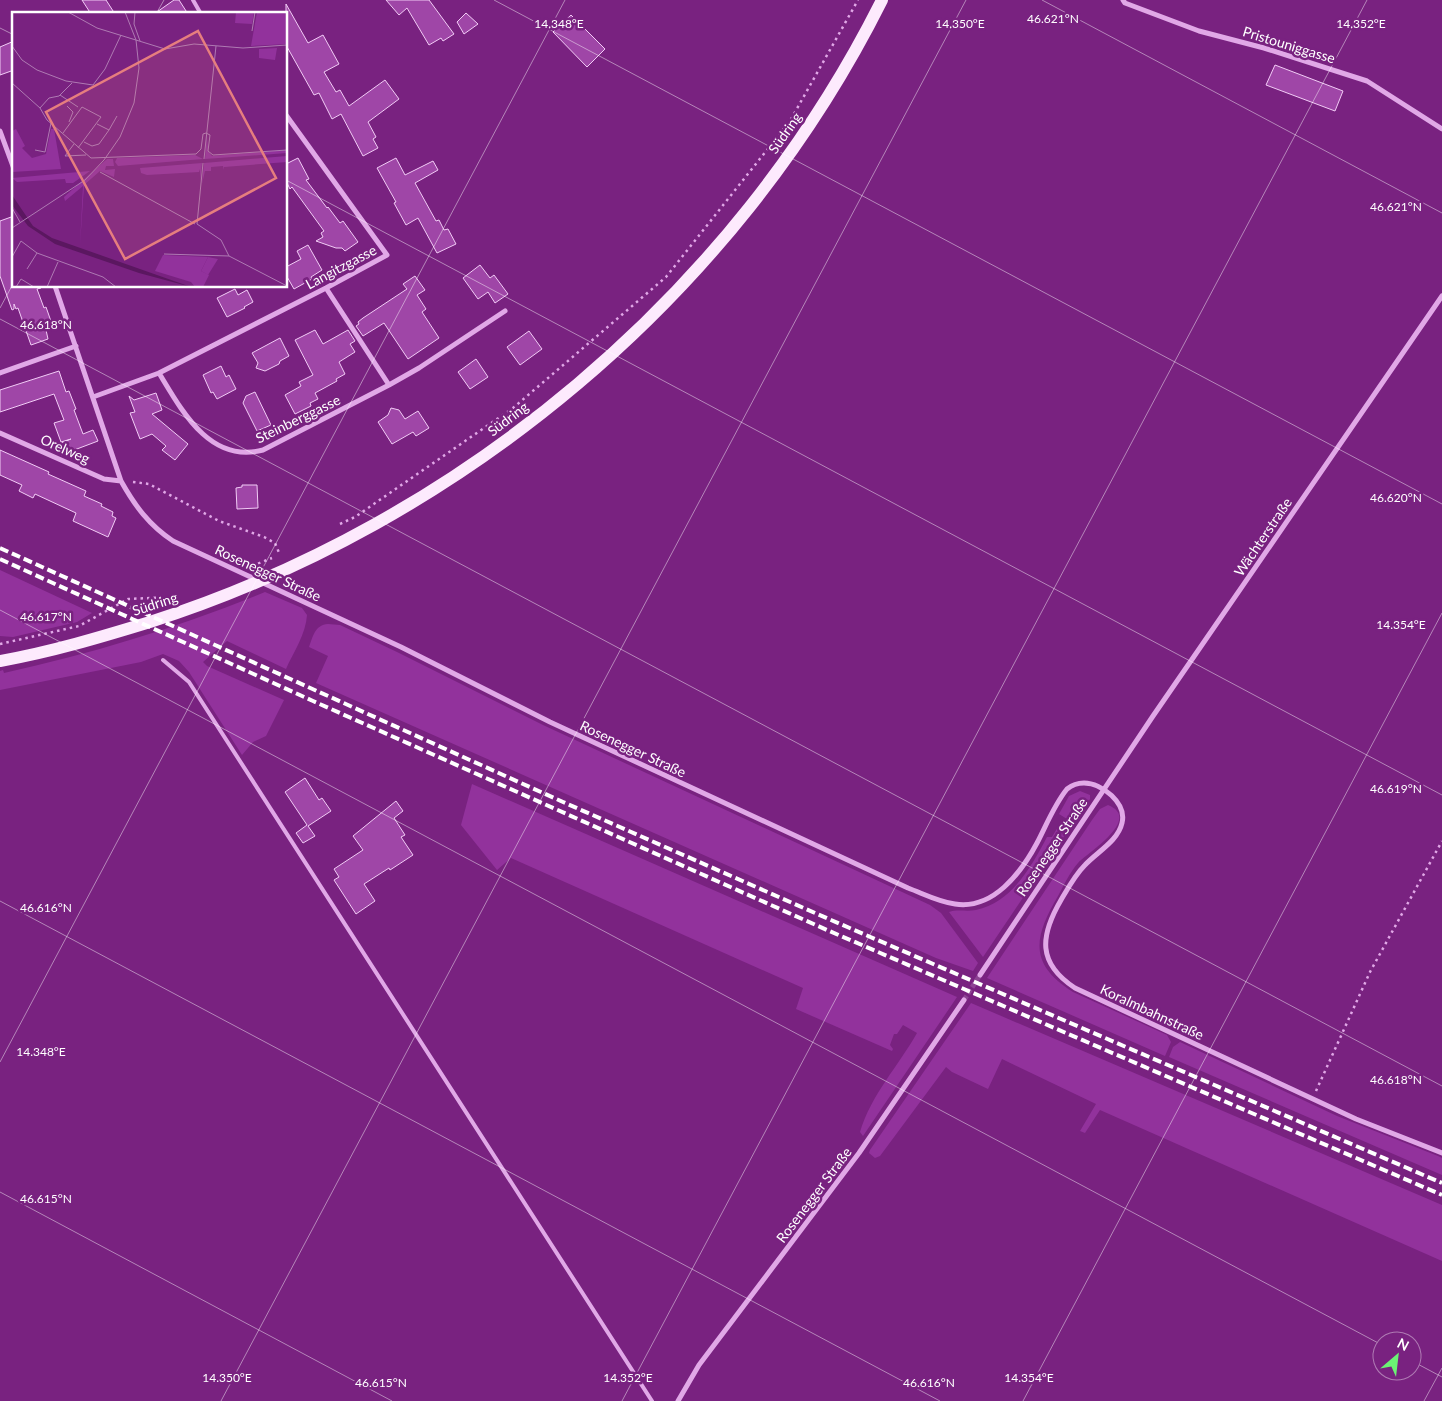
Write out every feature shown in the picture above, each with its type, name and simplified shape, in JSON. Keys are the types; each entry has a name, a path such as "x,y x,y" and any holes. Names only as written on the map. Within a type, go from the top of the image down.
{"main road":[{"name":"Südring","path":"0,660 70,645 121,631 181,612 274,575 344,540 418,499 452,478 523,428 616,351 659,309 716,248 762,191 805,132 861,42 882,0"}],"street":[{"name":"Pristouniggasse","path":"1123,0 1125,3 1199,31 1264,48 1367,81 1442,129"},
{"name":"Langitzgasse","path":"93,396 159,372 387,256 288,118"},
{"path":"0,131 12,164"},
{"name":"Rosenegger Straße","path":"56,288 121,481 139,512 160,533 227,567 401,647 550,722 908,888 958,905 978,903 1003,888 1028,858 1062,795 1072,786 1086,783 1104,790 980,975"},
{"path":"326,288 389,385"},
{"name":"Wächterstraße","path":"1104,790 1442,296"},
{"name":"Steinberggasse","path":"159,372 185,415 202,434 238,453 251,454 263,450 389,385 419,368 505,311"},
{"path":"0,373 76,346"},
{"name":"Orelweg","path":"0,433 104,479 121,481"},
{"name":"Koralmbahnstraße","path":"1104,790 1118,802 1123,817 1122,824 1112,839 1079,872 1051,918 1046,934 1046,953 1058,975 1075,988 1312,1099 1363,1122 1442,1153"},
{"name":"Rosenegger Straße","path":"678,1401 699,1365 859,1153 964,1000"}],"lane":[{"path":"193,0 200,12"},
{"path":"163,660 189,682 195,690 380,975 652,1401"}],"path":[{"path":"338,525 355,517 513,408 666,277 790,121 858,0"},
{"path":"121,481 149,484 219,521 264,537 275,544 280,555 247,568"},
{"path":"0,644 79,626 128,599 175,597"},
{"path":"1312,1099 1370,972 1442,841"}],"shaded area":[{"path":"0,570 92,613 77,622 13,637 0,636"},
{"path":"265,592 302,608 307,615 302,636 286,669 227,641 203,662 207,666 284,700 266,736 253,742 242,755 189,672 179,661 163,654 141,662 0,690 0,671 3,670 4,673 103,648 201,617"},
{"path":"328,624 340,625 543,725 930,905 941,913 978,963 973,971 936,958 316,683 328,656 309,647 317,629"},
{"path":"472,784 957,997 863,1136 860,1132 871,1105 917,1033 903,1025 897,1034 894,1034 890,1045 893,1049 892,1051 796,1009 803,988 511,858 497,870 461,825"},
{"path":"1080,791 1090,795 1090,799 1075,824 1059,814 1069,796"},
{"path":"1108,805 1117,811 1119,819 1116,827 1110,836 1072,870 1044,924 1040,937 1042,960 1048,971 1058,982 1073,992 1167,1035 1171,1042 1165,1056 987,978 1092,820 1100,809"},
{"path":"1062,820 1069,825 1069,829 983,957 949,912 973,911 989,906 1010,891 1027,871 1047,837 1052,837"},
{"path":"971,1003 1442,1205 1442,1261 1100,1110 1085,1133 1080,1131 1096,1104 1002,1059 988,1089 952,1072 946,1067 880,1156 875,1158 869,1153 870,1150"},
{"path":"1180,1042 1337,1116 1442,1158 1442,1175 1169,1057 1173,1047"}],"building":[{"path":"82,0 106,0 114,12 90,12"},
{"path":"174,0 179,0 187,12 157,12"},
{"path":"386,0 429,0 454,34 443,41 441,38 429,45 407,8 399,15"},
{"path":"286,4 308,43 323,35 339,64 324,72 336,92 340,90 349,106 385,80 399,99 368,122 376,137 373,139 378,148 363,156 341,114 332,119 319,93 314,95 288,49 288,12 286,12"},
{"path":"466,13 478,24 464,34 457,22"},
{"path":"571,15 605,49 587,67 553,32"},
{"path":"12,42 12,71 0,75 0,47"},
{"path":"1275,65 1343,91 1335,111 1266,85"},
{"path":"298,158 309,179 306,180 340,223 343,221 358,242 345,251 342,248 336,248 316,241 323,237 321,233 324,231 292,187 290,189 288,185 288,163"},
{"path":"396,158 405,175 433,161 438,170 415,183 436,221 439,220 444,230 448,229 456,244 437,253 418,218 406,225 394,203 396,202 377,168"},
{"path":"12,217 12,288 41,288 37,289 53,327 46,330 48,339 31,345 18,308 16,309 14,304 14,309 12,310 0,276 0,221"},
{"path":"308,245 322,270 311,277 312,279 294,289 288,278 288,266 301,259 297,251"},
{"path":"480,265 490,278 494,275 508,294 495,303 488,292 478,299 463,278"},
{"path":"415,276 425,290 417,295 426,309 422,312 439,338 408,359 384,323 363,336 356,326 363,318 407,289 403,284"},
{"path":"235,289 238,295 247,290 253,302 227,317 217,298"},
{"path":"315,330 323,344 348,330 355,341 350,344 355,352 339,362 345,374 336,379 337,381 315,393 318,399 310,403 311,406 295,414 285,395 301,386 299,382 313,375 295,340"},
{"path":"529,331 542,349 520,365 507,347"},
{"path":"280,338 289,356 265,371 256,368 258,363 252,353"},
{"path":"476,359 488,377 470,389 458,372"},
{"path":"221,366 226,377 229,375 236,389 217,399 213,392 211,393 203,375"},
{"path":"59,371 66,392 69,391 76,409 74,410 83,434 93,430 98,441 61,455 56,445 71,439 61,442 54,423 64,420 54,394 0,412 0,390"},
{"path":"255,392 271,425 257,431 243,403 246,396"},
{"path":"156,393 162,410 152,414 188,444 175,460 162,450 166,446 152,434 140,439 130,413 135,412 129,396 134,400"},
{"path":"391,408 399,410 405,419 418,411 429,428 416,436 413,432 392,444 378,422 388,415"},
{"path":"0,450 86,491 84,496 102,504 101,506 113,512 112,516 116,518 108,537 73,521 76,513 35,494 33,498 19,491 22,485 0,475"},
{"path":"242,485 257,485 258,508 237,509 236,488 242,487"},
{"path":"305,778 319,800 322,798 331,811 308,826 315,836 303,843 296,833 307,825 285,792"},
{"path":"396,801 403,811 394,818 405,835 401,837 413,855 364,884 375,901 356,914 334,880 339,877 334,869 363,850 353,836"}],"tunnel":[{"path":"964,1000 980,975"}],"railway":[{"path":"0,548 563,802 831,920 1442,1183"},
{"path":"0,559 827,930 1442,1195"}]}
